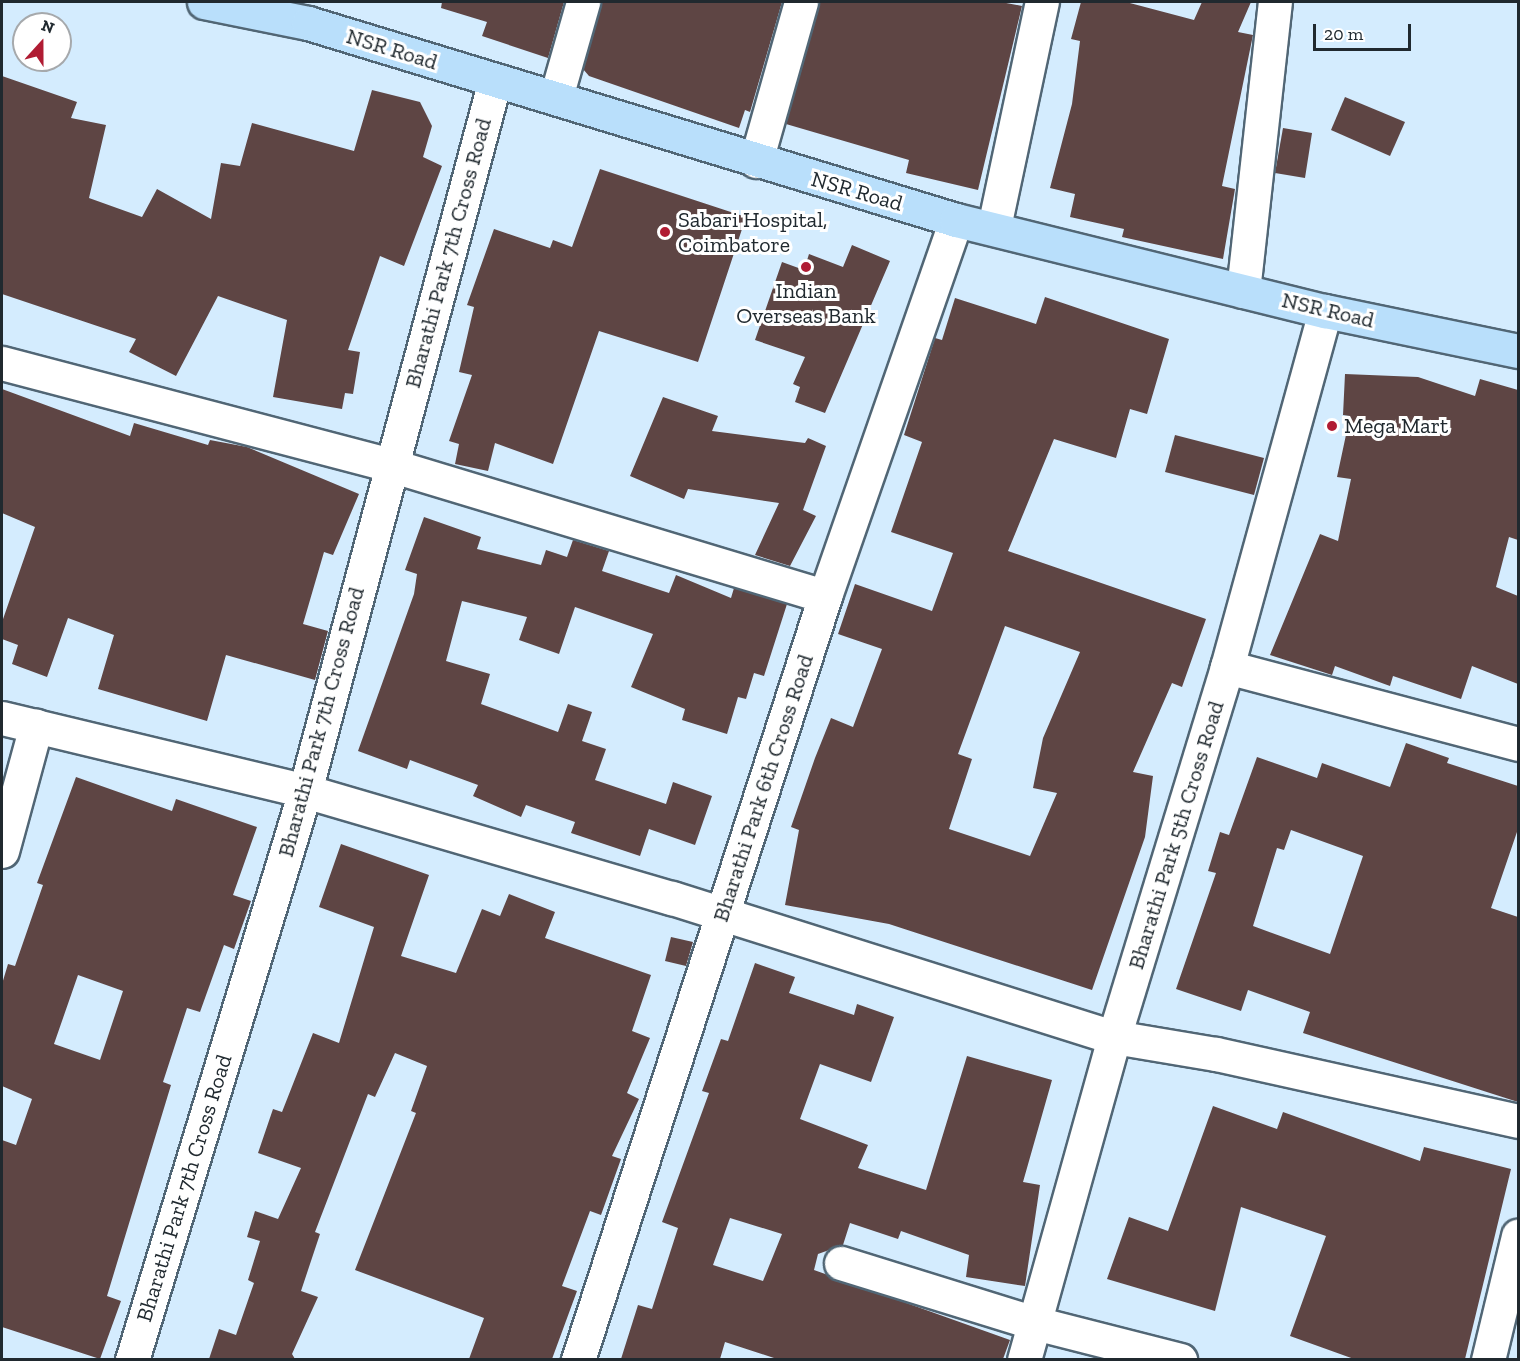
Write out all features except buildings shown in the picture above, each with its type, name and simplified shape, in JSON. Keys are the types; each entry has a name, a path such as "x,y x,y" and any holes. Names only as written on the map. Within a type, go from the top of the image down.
{"main road":[{"name":"NSR Road","path":"204,2 311,12 495,80 956,220 994,227 1325,311 1518,351"}],"street":[{"path":"556,97 583,2"},
{"path":"756,161 801,2"},
{"path":"994,227 1042,2"},
{"path":"1243,291 1275,2"},
{"name":"Bharathi Park 7th Cross Road","path":"132,1359 304,791 495,80"},
{"name":"Bharathi Park 6th Cross Road","path":"578,1359 825,596 956,220"},
{"name":"Bharathi Park 5th Cross Road","path":"1024,1359 1114,1037 1227,667 1325,311"},
{"path":"2,363 390,465 825,596"},
{"path":"1227,667 1518,744"},
{"path":"2,718 304,791 723,914 1114,1037 1216,1054 1518,1121"},
{"path":"2,851 36,726"},
{"path":"1488,1359 1518,1236"},
{"path":"841,1263 1035,1323 1180,1359"}],"place":[{"name":"Sabari Hospital, Coimbatore","path":"665,232"},
{"name":"Indian Overseas Bank","path":"806,267"},
{"name":"Mega Mart","path":"1332,426"}]}
